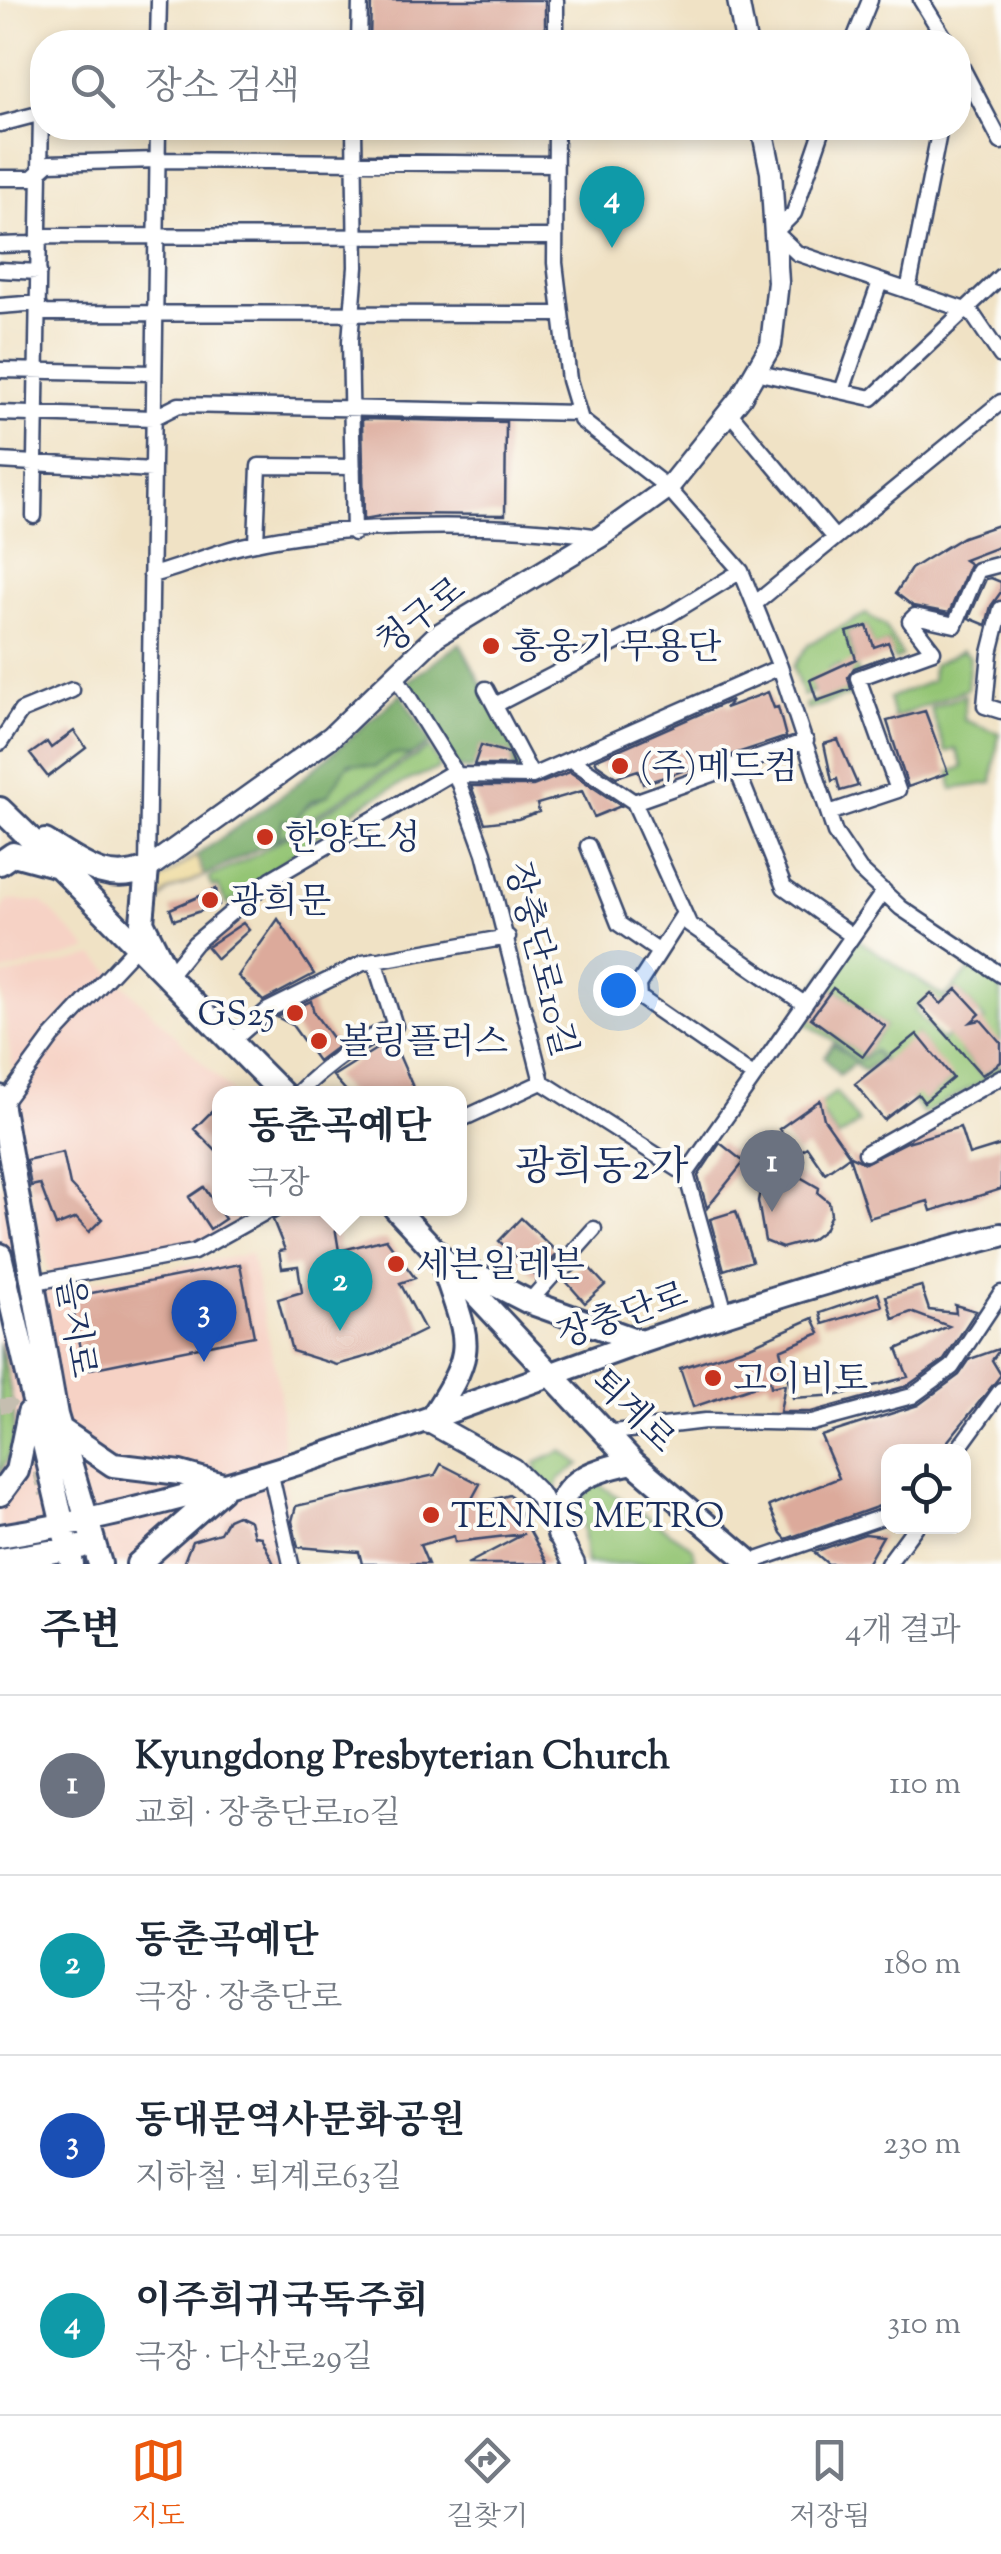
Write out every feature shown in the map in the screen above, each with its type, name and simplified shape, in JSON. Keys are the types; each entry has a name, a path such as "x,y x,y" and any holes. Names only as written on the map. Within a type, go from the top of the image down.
{"main road":[{"path":"4,814 102,875 126,878 146,868"},
{"path":"4,814 136,947 168,972 275,1086"},
{"path":"0,863 13,854 58,866"},
{"path":"146,868 142,922 168,972"},
{"name":"을지로","path":"1,1101 60,1429 93,1543"},
{"name":"퇴계로","path":"402,1216 633,1462 751,1564"},
{"name":"장충단로","path":"0,1560 70,1558 93,1543 227,1486 429,1422 641,1342 1001,1234"},
{"name":"을지로","path":"0,1254 70,1558"},
{"path":"440,1256 529,1302 641,1342"},
{"path":"429,1422 462,1371 467,1348 440,1256"},
{"path":"0,1494 16,1471 26,1436 26,1369"},
{"path":"60,1429 113,1465 180,1473 227,1486"},
{"path":"559,1534 560,1502 571,1484 604,1468 633,1462"},
{"path":"138,1564 227,1486"},
{"name":"장충단로","path":"0,1536 61,1527 93,1543"}],"street":[{"path":"158,0 158,30"},
{"path":"359,30 360,0"},
{"path":"556,0 556,30"},
{"path":"738,0 744,30"},
{"path":"858,30 870,0"},
{"path":"920,0 939,30"},
{"path":"971,85 1001,142"},
{"path":"0,124 30,116"},
{"path":"34,516 41,140"},
{"path":"146,868 158,140"},
{"path":"354,140 354,533"},
{"path":"556,140 555,237 561,314 581,420 668,488 741,570 757,602 835,833 860,870 901,908 1001,975"},
{"name":"청구로","path":"146,868 331,737 436,636 600,537 668,488 729,412 771,345 778,282 763,140"},
{"path":"819,140 794,213 774,232 797,253 971,312 1001,356"},
{"path":"908,291 938,140"},
{"path":"0,178 32,178 49,163 157,160 556,164"},
{"path":"0,245 156,236 555,237"},
{"path":"0,270 39,272"},
{"path":"755,372 872,398 1001,276"},
{"path":"842,391 880,282"},
{"path":"0,306 38,306 45,313 561,314"},
{"path":"0,370 154,373"},
{"path":"757,602 1001,402"},
{"path":"0,413 153,418 178,406 352,406 579,414"},
{"path":"729,412 835,538"},
{"path":"0,461 152,470"},
{"path":"256,543 259,466 353,467"},
{"path":"151,574 256,543 354,533 563,531 600,537"},
{"path":"829,813 898,790 858,678 933,650 910,620 915,616 955,625 978,570 1001,564"},
{"path":"495,705 669,615 741,570"},
{"path":"1001,609 990,653 984,706 1001,711"},
{"path":"168,972 195,943 272,879 454,772 507,779 532,776 780,667"},
{"name":"장충단로10길","path":"395,675 454,772 508,937 542,1082 686,1174"},
{"path":"486,689 532,776"},
{"path":"2,734 20,711 72,690"},
{"path":"634,802 806,741"},
{"path":"570,759 634,802 689,924 803,1003"},
{"path":"735,765 784,887 852,935"},
{"path":"588,846 619,924 658,951"},
{"path":"726,1316 686,1174 884,891"},
{"path":"683,915 638,985 639,997 753,1076"},
{"path":"231,1042 268,1010 310,986 374,960 508,937"},
{"path":"1,1101 52,1038 136,947"},
{"path":"305,1086 370,1036 395,1026 374,960"},
{"path":"866,1153 1001,1078"},
{"path":"467,1117 542,1082"},
{"path":"35,1282 194,1252 259,1216"},
{"path":"529,1302 594,1230"},
{"path":"605,1433 704,1421 812,1424 912,1396 952,1367 1001,1293"},
{"path":"962,1444 1001,1390"},
{"path":"429,1422 513,1469 540,1494 574,1564"},
{"path":"271,1475 291,1564"},
{"path":"742,1564 881,1518"},
{"path":"888,1564 910,1534"}],"shaded area":[{"path":"8,900 42,902 89,950 0,973 0,913"},
{"path":"95,956 226,1086 212,1086 212,1216 250,1216 190,1248 49,1274 24,1160 0,977"},
{"path":"0,1180 36,1291 251,1254 280,1392 290,1564 0,1564"}],"green space":[{"path":"866,614 885,626 902,656 895,660 888,642 874,647 867,626 847,632 863,691 807,710 805,704 856,687 850,669 842,671 839,665 810,680 814,692 803,696 793,667 809,644"},
{"path":"460,643 528,773 512,774 513,754 481,746 473,770 456,768 404,684"},
{"path":"962,651 970,657 967,689 894,718 889,698 932,681 933,665"},
{"path":"401,694 431,743 410,756 391,755 375,767 349,763 328,795 311,801 293,822 283,820 277,839 204,876 196,856 288,791"},
{"path":"965,695 964,720 999,733 992,783 952,789 950,772 963,767 956,749 946,752 930,708"},
{"path":"429,748 439,763 438,769 353,811 227,905 218,886 212,887 209,878 258,854"},
{"path":"396,752 410,756 277,839 283,820 324,797 344,767"},
{"path":"851,935 944,997 974,966 1001,985 1001,1043 961,1051 983,1077 1001,1062 1001,1071 923,1114 875,1051 857,1062 834,1041 794,1016","holes":["833,988 885,1026 863,1056 811,1018","957,989 985,1020 959,1044 949,1035 942,1041 914,1010 931,994 941,1004","917,1035 952,1079 924,1101"]},
{"path":"833,1044 857,1062 874,1051 912,1099 880,1060 865,1071 853,1064 839,1075 824,1057"},
{"path":"836,1092 859,1123 838,1138 817,1106"},
{"path":"0,1342 14,1426 8,1458 0,1474"},
{"path":"562,1451 580,1464 559,1479 552,1501 537,1478 536,1463"},
{"path":"599,1484 693,1548 695,1558 674,1564 586,1564 581,1504 589,1488"}],"sand":[{"path":"196,856 204,876 169,891 157,903 152,892 156,883"}],"building":[{"path":"371,0 545,0 545,30 370,30"},
{"path":"362,419 506,422 505,515 392,514 364,519"},
{"path":"1001,524 1001,546 964,560 970,564 949,613 913,606 896,593 911,569 963,537"},
{"path":"986,579 1001,582 1001,592 991,606 986,625 969,618"},
{"path":"867,626 874,647 888,642 893,654 854,668 848,677 851,689 817,701 810,680 856,659 847,632"},
{"path":"768,692 774,708 778,707 786,737 643,784 638,770 616,777 595,760 732,700 725,708"},
{"path":"925,711 948,773 908,787 887,721"},
{"path":"74,731 86,748 48,777 30,754 47,742 51,748"},
{"path":"838,740 858,786 840,791 837,779 832,781 824,744"},
{"path":"481,745 508,753 513,765 474,765"},
{"path":"570,772 621,806 594,817 582,791 537,804 539,812 518,819 485,823 471,786 533,786"},
{"name":"광희문","path":"216,889 219,905 174,920 170,909"},
{"path":"278,919 314,974 263,1001 238,976"},
{"path":"243,923 249,930 217,959 207,947"},
{"path":"833,988 885,1026 863,1056 811,1018"},
{"path":"957,989 980,1014 971,1022 981,1020 1001,1043 1001,1062 982,1075 919,1004 931,993 941,1004"},
{"path":"311,1001 314,1013 338,1046 318,1061 292,1025 277,1017"},
{"path":"917,1034 953,1078 924,1102 918,1094 884,1120 855,1084"},
{"path":"392,1039 413,1086 342,1086 333,1076"},
{"path":"820,1100 824,1119 850,1156 865,1163 907,1142 960,1127 969,1155 1001,1145 1001,1189 931,1211 928,1201 869,1218 849,1156 825,1173 807,1147 797,1154 779,1129"},
{"path":"212,1111 212,1147 194,1129"},
{"path":"720,1143 744,1162 707,1208 698,1176"},
{"path":"63,1152 70,1185 102,1219 89,1232 76,1218 56,1226 40,1184 31,1186 26,1160"},
{"path":"787,1162 795,1174 819,1188 818,1193 829,1202 831,1214 824,1230 811,1240 782,1248 765,1241 758,1201 762,1181 771,1169"},
{"path":"204,1187 212,1199 212,1216 225,1219 210,1229 189,1197"},
{"path":"736,1211 752,1261 724,1270 710,1219"},
{"path":"280,1216 333,1216 339,1251 386,1239 415,1278 400,1283 425,1330 376,1354 337,1365 292,1351 278,1299 302,1292 298,1266 282,1268 279,1251 285,1250 273,1220"},
{"path":"521,1218 558,1253 537,1277 499,1241"},
{"path":"585,1263 605,1285 585,1303 564,1279"},
{"path":"240,1264 254,1336 85,1370 71,1297"},
{"path":"921,1286 929,1310 956,1313 955,1305 976,1311 944,1360 907,1386 811,1412 780,1412 785,1384 771,1387 770,1381 693,1407 680,1368 750,1346 813,1318 820,1333 780,1350 793,1398 839,1395 908,1377 897,1349 949,1326 911,1312 893,1319 886,1296"},
{"path":"878,1293 882,1306 823,1324 820,1313"},
{"path":"1001,1348 992,1360 1001,1375 945,1444 881,1444 881,1505 786,1539 769,1506 839,1478 821,1436 918,1405 959,1375 970,1359"},
{"path":"441,1464 480,1484 468,1506 510,1495 548,1564 467,1564 524,1534 455,1542 454,1536 420,1545 428,1564 362,1564 359,1552 298,1547 292,1521 296,1506 435,1475"},
{"path":"237,1515 250,1521 254,1536 261,1537 274,1564 183,1564 192,1541 220,1533 228,1519"},
{"path":"865,1534 883,1536 867,1564 828,1564 814,1552"}],"tunnel":[{"path":"0,1406 9,1405 25,1420 46,1494"}],"place":[{"name":"이주희귀국독주회","path":"612,248"},
{"name":"홍웅기 무용단","path":"491,646"},
{"name":"(주)메드컴","path":"620,766"},
{"name":"한양도성","path":"265,837"},
{"name":"광희문","path":"210,900"},
{"name":"GS25","path":"295,1013"},
{"name":"볼링플러스","path":"319,1041"},
{"name":"Kyungdong Presbyterian Church","path":"772,1212"},
{"name":"세븐일레븐","path":"396,1264"},
{"name":"동춘곡예단","path":"340,1331"},
{"name":"동대문역사문화공원","path":"204,1362"},
{"name":"고이비토","path":"713,1378"},
{"name":"TENNIS METRO","path":"431,1515"}],"district":[{"name":"광희동2가","path":"602,1165"}]}
